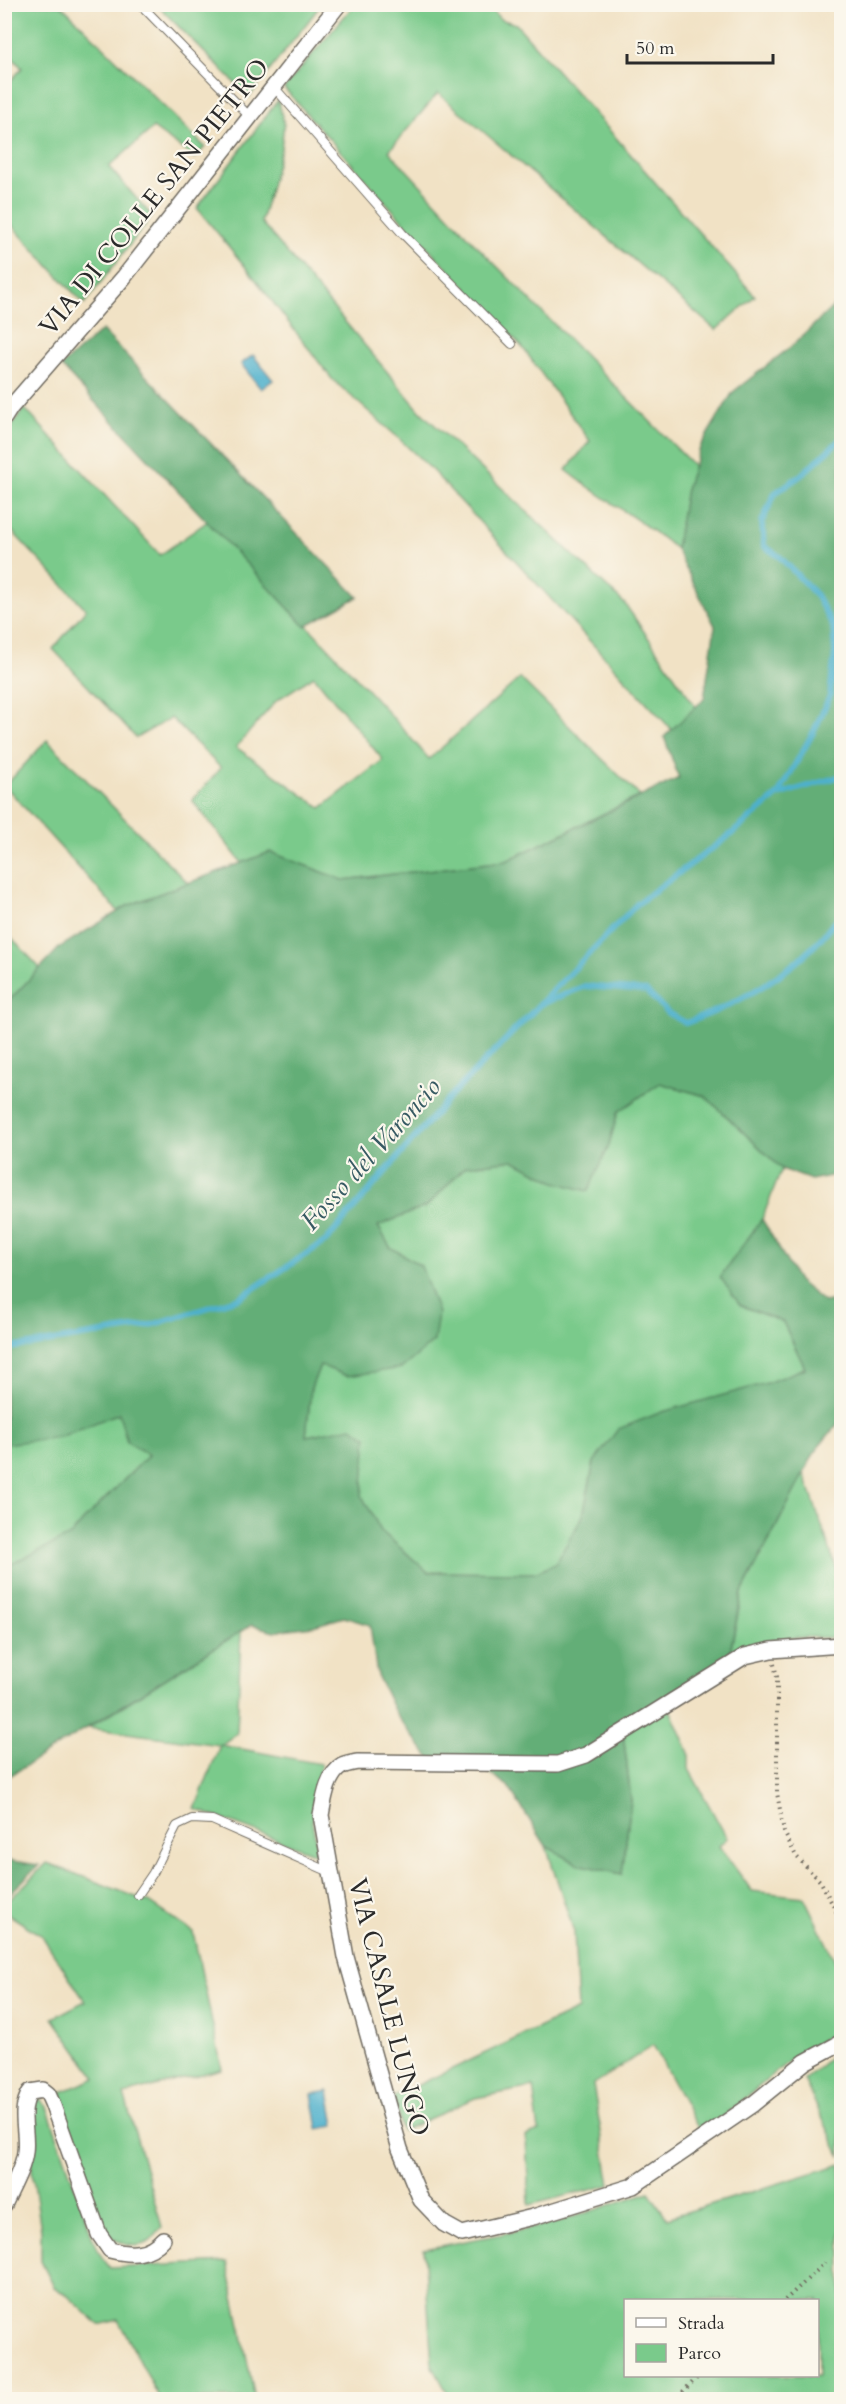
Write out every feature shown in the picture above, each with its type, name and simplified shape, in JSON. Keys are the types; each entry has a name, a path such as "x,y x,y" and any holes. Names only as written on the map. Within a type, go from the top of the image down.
{"street":[{"name":"VIA DI COLLE SAN PIETRO","path":"4,418 124,277 339,4"},
{"name":"VIA CASALE LUNGO","path":"842,1645 771,1650 745,1656 586,1755 558,1764 357,1762 342,1766 332,1778 325,1792 321,1815 346,1957 400,2149 421,2200 444,2224 462,2234 533,2217 633,2186 753,2104 805,2062 842,2042"},
{"path":"4,2205 25,2152 24,2106 26,2099 30,2092 43,2090 48,2094 52,2103 99,2234 110,2250 124,2254 141,2253 155,2248 163,2239"}],"lane":[{"path":"140,4 250,118"},
{"path":"274,87 402,233 512,344"},
{"path":"138,1894 153,1873 177,1826 192,1819 212,1820 330,1872"}],"path":[{"path":"771,1650 777,1677 777,1793 784,1832 796,1857 821,1882 842,1923"},
{"path":"787,2299 825,2263"},
{"path":"674,2400 698,2377"}],"green space":[{"path":"5,4 61,5 205,147 195,158 153,128 109,167 152,216 84,304 5,218 5,87 22,68 5,50"},
{"path":"157,5 321,5 249,97"},
{"path":"354,5 488,5 500,19 516,24 755,296 716,330 438,93 389,151 477,246 694,466 686,489 676,549 566,470 590,441 523,348 399,217 284,88"},
{"path":"278,100 284,124 281,149 261,222 421,412 625,604 696,707 672,730 429,467 332,379 197,208"},
{"path":"841,299 841,1174 811,1180 782,1169 705,1096 660,1083 618,1112 608,1148 588,1191 555,1182 513,1160 466,1166 427,1206 378,1226 390,1247 421,1266 438,1313 434,1341 402,1368 347,1376 320,1365 311,1388 306,1436 352,1427 367,1437 362,1496 381,1531 428,1572 535,1573 555,1564 583,1516 594,1462 618,1429 662,1412 767,1383 805,1368 783,1322 740,1305 720,1277 762,1219 798,1281 824,1302 841,1299 841,1420 816,1450 742,1592 727,1667 623,1733 631,1800 622,1874 578,1864 546,1846 508,1786 474,1763 433,1762 397,1716 377,1675 370,1625 344,1617 313,1626 274,1631 251,1625 5,1779 5,1567 70,1536 149,1455 127,1442 119,1413 60,1437 5,1444 5,1005 60,947 127,906 270,852 343,880 506,861 679,778 664,737 704,699 715,626 676,549 686,489 701,445 733,392 793,345"},
{"path":"102,330 358,597 305,626 61,366"},
{"path":"24,408 160,555 208,521 348,668 429,759 520,678 640,796 506,861 343,880 270,852 242,863 192,800 221,768 171,718 136,738 53,649 86,609 5,524 4,439","holes":["314,676 383,760 321,808 236,747 277,700"]},
{"path":"47,740 188,883 118,911 5,786"},
{"path":"5,931 40,968 4,1005"},
{"path":"660,1083 705,1096 782,1169 762,1219 720,1277 747,1308 783,1322 805,1368 594,1462 583,1516 555,1565 535,1573 428,1572 381,1531 362,1496 366,1437 306,1436 311,1388 320,1365 347,1376 421,1266 390,1247 378,1226 427,1206 466,1166 513,1160 555,1182 608,1148 618,1112"},
{"path":"120,1413 149,1455 70,1537 5,1567 5,1444"},
{"path":"804,1473 841,1582 841,1638 784,1638 757,1644 730,1654 742,1593"},
{"path":"241,1631 237,1733 221,1745 321,1764 312,1822 319,1855 195,1809 220,1745 88,1728"},
{"path":"668,1705 689,1753 689,1769 727,1838 719,1846 752,1891 804,1897 841,1973 841,2028 796,2055 702,2135 653,2045 593,2085 610,2185 529,2205 526,2136 539,2131 533,2087 475,2098 402,2131 393,2097 578,2009 574,1932 546,1846 578,1864 622,1874 631,1800 623,1733"},
{"path":"4,1860 39,1865 5,1898"},
{"path":"47,1863 149,1902 193,1932 222,2069 124,2094 162,2227 153,2239 143,2245 125,2244 104,2230 57,2094 96,2078 53,2018 85,2001 42,1936 5,1912 5,1904"},
{"path":"841,2048 842,2051 841,2157 804,2080"},
{"path":"39,2098 47,2107 97,2250 110,2268 227,2262 255,2399 160,2399 118,2320 99,2325 68,2296 54,2287 41,2261 41,2230 30,2157 29,2106 33,2099"},
{"path":"841,2164 841,2399 451,2399 432,2365 424,2249 549,2225 649,2192 667,2218"}],"water":[{"path":"253,355 273,380 261,389 241,364"},
{"path":"329,2091 335,2126 318,2129 312,2094"}],"waterway":[{"name":"Fosso del Varoncio","path":"778,795 814,731 830,696 835,652 833,626 816,595 780,557 764,546 762,522 775,493 800,476 842,438"},
{"name":"Fosso del Varoncio","path":"4,1349 151,1325 239,1298 326,1241 448,1099 637,904 730,835 778,795 838,777 842,778"},
{"name":"Fosso del Varoncio","path":"541,1004 585,986 646,991 668,1013 686,1023 737,1001 783,972 811,949 842,913"}]}
